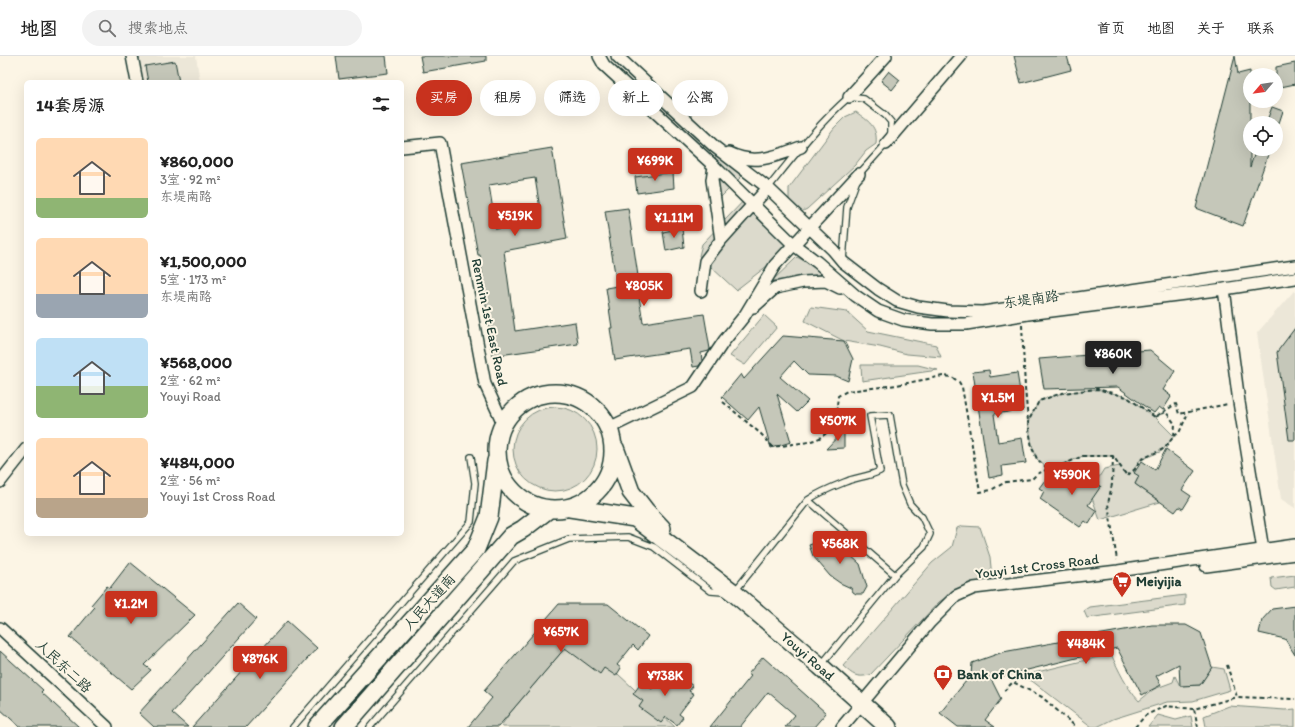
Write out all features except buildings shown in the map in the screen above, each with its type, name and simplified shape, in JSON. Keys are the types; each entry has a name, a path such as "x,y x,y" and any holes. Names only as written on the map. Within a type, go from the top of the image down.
{"main road":[{"path":"548,392 567,393 584,400 599,412 611,435 613,459 609,476 595,494 586,501 570,508 549,509 534,505 519,497 508,485 500,471 497,455 498,439 503,424 515,408 530,398 548,392"},
{"name":"Youyi Road","path":"611,435 631,492 668,535 820,666 888,727"},
{"name":"人民大道南","path":"317,727 476,549 488,517 497,455"},
{"name":"Youyi Road","path":"570,508 635,518 730,590"},
{"name":"人民大道南","path":"344,727 511,536 523,529 549,509"}],"street":[{"path":"132,56 137,80"},
{"name":"东堤南路","path":"599,56 604,65 714,166 794,245 856,296 878,311 903,320 918,323 966,324 1295,278"},
{"name":"东堤南路","path":"617,56 715,147 768,188 833,250 843,262 878,289 898,301 918,307 948,311 983,312 1295,266"},
{"path":"849,97 886,56"},
{"path":"886,144 961,56"},
{"name":"Renmin 1st East Road","path":"404,147 440,143 485,384 503,424"},
{"path":"715,147 745,159 768,159 801,147"},
{"path":"714,166 712,180 721,240"},
{"path":"611,435 693,386 724,341 745,315 775,265 859,174"},
{"path":"701,291 705,261 721,240 768,188"},
{"path":"745,315 775,288 803,282 826,281 856,296"},
{"path":"1224,289 1239,402 1263,550"},
{"path":"0,482 24,452"},
{"name":"Youyi 1st Cross Road","path":"864,705 930,622 956,596 974,588 1118,571 1295,545"},
{"name":"Youyi 1st Cross Road","path":"842,727 864,705 939,619 961,602 976,596 1295,554"},
{"name":"人民东二路","path":"0,628 107,727"}],"lane":[{"path":"768,188 801,147 849,97 864,99 885,115 891,122 890,133 886,144 859,174 847,207 843,262"},
{"path":"370,727 514,560 569,539 628,537 654,547 711,591 730,590 808,500 821,491 851,480 870,476 880,471 870,416 890,415 902,485 910,504 922,517 930,534 924,547 895,575 820,666"},
{"path":"293,727 471,522 475,483 471,457"},
{"path":"808,500 895,575"}],"path":[{"path":"1022,316 1025,388 1032,448 1037,459 1048,468"},
{"path":"723,402 761,434 772,446 779,447 813,442 827,434 833,424 838,396 847,391 897,385 943,376 952,377 959,382 962,387 980,492 991,490 1006,482 1032,479 1037,474 1048,468 1062,465 1083,456 1113,456"},
{"path":"1028,422 1039,401 1062,393 1097,389 1127,397 1155,417"},
{"path":"1155,417 1176,404 1179,414 1239,402"},
{"path":"1155,417 1166,412 1175,424 1174,436"},
{"path":"1113,456 1126,476 1135,470 1140,460 1165,448 1174,436 1180,433 1188,412"},
{"path":"1113,456 1112,484 1108,504 1118,571"},
{"path":"1228,665 1237,697"},
{"path":"1004,691 1013,682 1042,696 1076,727"},
{"path":"1136,727 1146,715 1166,706 1194,709 1237,697 1295,700"},
{"path":"1194,709 1198,727"}],"shaded area":[{"path":"136,56 196,56 200,80 140,80"},
{"path":"856,112 868,121 874,128 876,144 866,151 855,165 807,209 801,212 789,202 789,188 834,128 845,117"},
{"path":"715,147 742,176 718,200"},
{"path":"751,193 794,245 736,290 699,256 702,244"},
{"path":"797,257 828,274 772,281"},
{"path":"1295,291 1295,508 1281,499 1257,333"},
{"path":"811,307 847,312 868,331 936,345 941,357 907,354 880,347 844,341 805,321"},
{"path":"764,315 777,327 745,365 730,356"},
{"path":"861,365 918,365 938,370 862,381"},
{"path":"1097,389 1127,397 1155,417 1174,436 1162,451 1140,460 1133,471 1139,476 1135,484 1160,502 1100,520 1092,498 1101,486 1096,482 1104,469 1120,466 1113,456 1083,456 1048,469 1037,459 1032,445 1028,422 1039,401 1062,393"},
{"path":"555,407 571,410 585,419 594,433 597,449 594,465 585,479 571,488 555,491 539,488 525,479 516,465 513,449 516,433 525,419 539,410"},
{"path":"962,526 980,527 990,557 992,578 951,594 939,602 870,675 858,676 849,672 843,666 932,563 952,547 957,528"},
{"path":"1295,575 1295,587 1276,590 1272,587 1271,578"},
{"path":"1185,595 1185,605 1087,618 1084,611 1090,607"},
{"path":"576,635 675,727 501,726 510,713"},
{"path":"1111,654 1120,673 1134,696 1139,701 1154,689 1173,682 1175,676 1180,686 1200,685 1212,667 1224,669 1230,690 1193,701 1167,702 1113,719 1097,727 1092,727 1032,681 1021,676"},
{"path":"1229,706 1285,710 1295,709 1295,727 1206,727 1204,716"},
{"path":"1158,715 1176,720 1191,716 1193,727 1148,727"}],"place":[{"name":"Meiyijia","path":"1122,598"},
{"name":"Bank of China","path":"943,691"}]}
